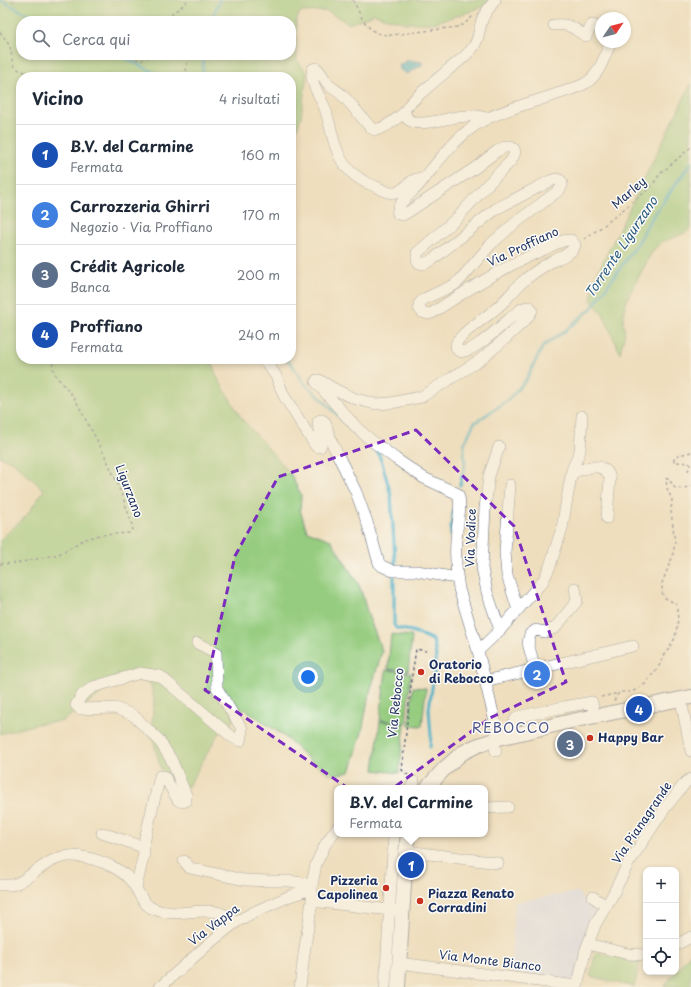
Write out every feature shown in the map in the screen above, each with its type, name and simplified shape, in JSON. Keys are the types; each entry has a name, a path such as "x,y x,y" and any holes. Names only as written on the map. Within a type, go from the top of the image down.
{"main road":[{"path":"430,785 444,769 462,753 476,746 576,720 686,698"},
{"path":"398,987 399,963 396,910 408,837"}],"street":[{"name":"Via Proffiano","path":"423,179 415,178 404,189 399,192 392,193 369,184 351,173 342,162 336,150 325,107 314,83 312,72 313,69 316,68 319,70 328,84 344,97 372,128 375,130 381,128 404,113 405,109 416,97 456,64 474,46 479,34 482,19 495,0"},
{"path":"554,25 562,24 569,26 586,36 592,25 595,26"},
{"name":"Via Proffiano","path":"498,741 478,651 458,589 456,541 460,501 458,494 424,478 372,441 346,417 316,382 317,380 321,381 356,399 374,404 391,403 421,396 480,360 506,338 530,314 532,308 529,307 520,310 488,337 472,347 463,351 456,347 457,342 464,333 494,311 521,283 548,264 569,253 575,247 573,241 564,241 507,267 482,280 432,313 428,314 422,312 419,308 419,304 421,301 454,285 460,280 491,244 514,224 558,191 562,187 561,181 550,181 496,209 432,260 424,264 417,260 417,253 457,218 511,161 515,150 508,147 497,151 475,168 405,214 398,214 397,210 400,204 418,186 463,134 487,119 585,84 598,71 608,48"},
{"name":"Via Proffiano","path":"404,113 407,118 416,123 480,115 487,119"},
{"path":"268,364 276,376 284,396 317,447 320,447 322,440 318,422 322,420 325,422 332,443 356,492 367,522 379,563 382,566 393,570 417,571 457,578"},
{"path":"478,651 500,630 543,581 550,566 562,528 574,464 580,451 582,416"},
{"name":"Via Vodice","path":"499,447 489,476 485,508 482,568 487,592 500,630"},
{"path":"572,473 584,468 598,466 603,468 608,473 610,477 607,518"},
{"path":"510,485 505,552 507,575 518,610"},
{"path":"535,669 528,644 530,634 536,630 544,632 555,628 577,601 575,588"},
{"path":"136,888 144,853 143,847 160,776 164,776 178,800 182,802 186,801 186,795 172,761 159,740 133,715 115,708 80,709 76,705 82,694 93,687 140,673 160,676 232,737 240,741 242,729 217,688 216,653 196,643"},
{"path":"485,681 633,646"},
{"path":"686,698 691,751"},
{"path":"498,741 517,717 592,702 595,717"},
{"path":"568,706 576,720"},
{"name":"Via Pianagrande","path":"577,986 586,949 596,923 628,864 665,808 686,782 691,779"},
{"path":"488,808 508,807"},
{"path":"300,987 312,901 312,885 316,864 325,845 334,832"},
{"path":"102,833 143,847"},
{"path":"385,987 396,910 394,837"},
{"path":"406,851 498,863"},
{"path":"0,885 17,884 46,864 65,856 92,859 110,864 126,875 144,902 151,908 173,914 206,910 230,917 236,922"},
{"path":"184,861 190,868 244,880 290,880 312,885"},
{"name":"Via Vappa","path":"160,987 212,940 236,922 254,912 305,891 312,885"},
{"path":"593,897 606,906"},
{"path":"312,901 396,910"},
{"path":"679,943 691,937"},
{"path":"592,944 628,954 643,955"},
{"name":"Via Monte Bianco","path":"399,963 577,986"}],"path":[{"path":"168,16 185,4 187,0"},
{"path":"353,0 360,15 371,30 381,34 392,35 457,27 464,25 474,14 478,15 482,19"},
{"path":"0,32 10,46 13,64 17,69 24,72"},
{"path":"186,72 186,67 188,60"},
{"name":"Marley","path":"575,247 619,214 651,187 660,174 691,147"},
{"name":"Ligurzano","path":"0,564 18,564 59,554 84,539 100,535 130,533 133,528 126,502 99,443 72,395 58,379 53,368 53,364"},
{"path":"691,452 674,458 674,461 676,462 689,463 690,465 688,471 691,472"},
{"path":"592,702 599,698 620,692 632,692 645,684 661,663 662,657 675,638 678,620 676,604 665,598 662,592 662,584 672,558 675,543 672,500 667,488 666,479 668,478 675,488 682,489 691,485"},
{"name":"Via Rebocco","path":"402,770 416,649 426,651"},
{"path":"611,714 614,701 620,692"}],"highlighted area":[{"path":"416,430 514,526 566,682 490,718 371,804 205,690 235,556 278,477"}],"shaded area":[{"path":"578,892 585,902 597,909 576,978 571,981 510,974 515,902"}],"green space":[{"path":"0,0 11,0 15,3 12,0 498,0 469,12 433,23 407,23 374,14 349,24 327,11 300,12 296,21 297,60 307,73 301,117 296,132 296,72 16,72 16,364 213,364 217,377 242,419 290,473 301,495 300,510 307,531 331,540 360,587 368,615 382,651 368,699 362,732 350,772 331,775 313,763 284,736 245,709 217,736 188,787 162,773 151,733 154,700 150,682 118,675 99,695 63,721 37,724 0,734 0,540 27,515 44,490 13,462 0,457"},
{"path":"691,84 691,228 685,233 662,242 654,249 648,259 627,299 623,322 625,333 620,353 603,314 591,300 596,276"},
{"path":"391,634 412,636 408,671 388,669"},
{"path":"386,670 411,673 406,723 380,720"},
{"path":"413,687 426,688 422,726 409,725"},
{"path":"380,721 405,724 399,773 374,770"},
{"path":"596,952 640,963 634,987 590,976"},
{"path":"691,952 691,987 664,987 673,975 679,975 679,968"}],"water":[{"path":"408,60 422,62 422,65 407,74 400,70 399,65"}],"waterway":[{"path":"0,0 31,16"},
{"path":"213,16 220,0"},
{"path":"129,60 153,72"},
{"path":"202,72 204,60"},
{"name":"Torrente Ligurzano","path":"460,485 465,464 464,444 474,423 507,401 526,380 543,346 565,331 591,309 638,243 650,220 691,163"},
{"name":"Torrente Ligurzano","path":"291,364 305,384 325,402 358,437 364,441"},
{"name":"Torrente Ligurzano","path":"377,450 391,495 395,567"},
{"name":"Torrente Ligurzano","path":"451,535 454,509"},
{"name":"Torrente Ligurzano","path":"394,576 394,625 396,628 412,631 433,640 436,655 429,709 431,735 430,747"}],"place":[{"name":"Oratorio di Rebocco","path":"421,672"},
{"name":"Carrozzeria Ghirri","path":"537,674"},
{"name":"Proffiano","path":"639,709"},
{"name":"Happy Bar","path":"590,738"},
{"name":"Crédit Agricole","path":"570,744"},
{"name":"B.V. del Carmine","path":"411,865"},
{"name":"Pizzeria Capolinea","path":"386,888"},
{"name":"Piazza Renato Corradini","path":"420,901"}],"district":[{"name":"REBOCCO","path":"511,728"}]}
